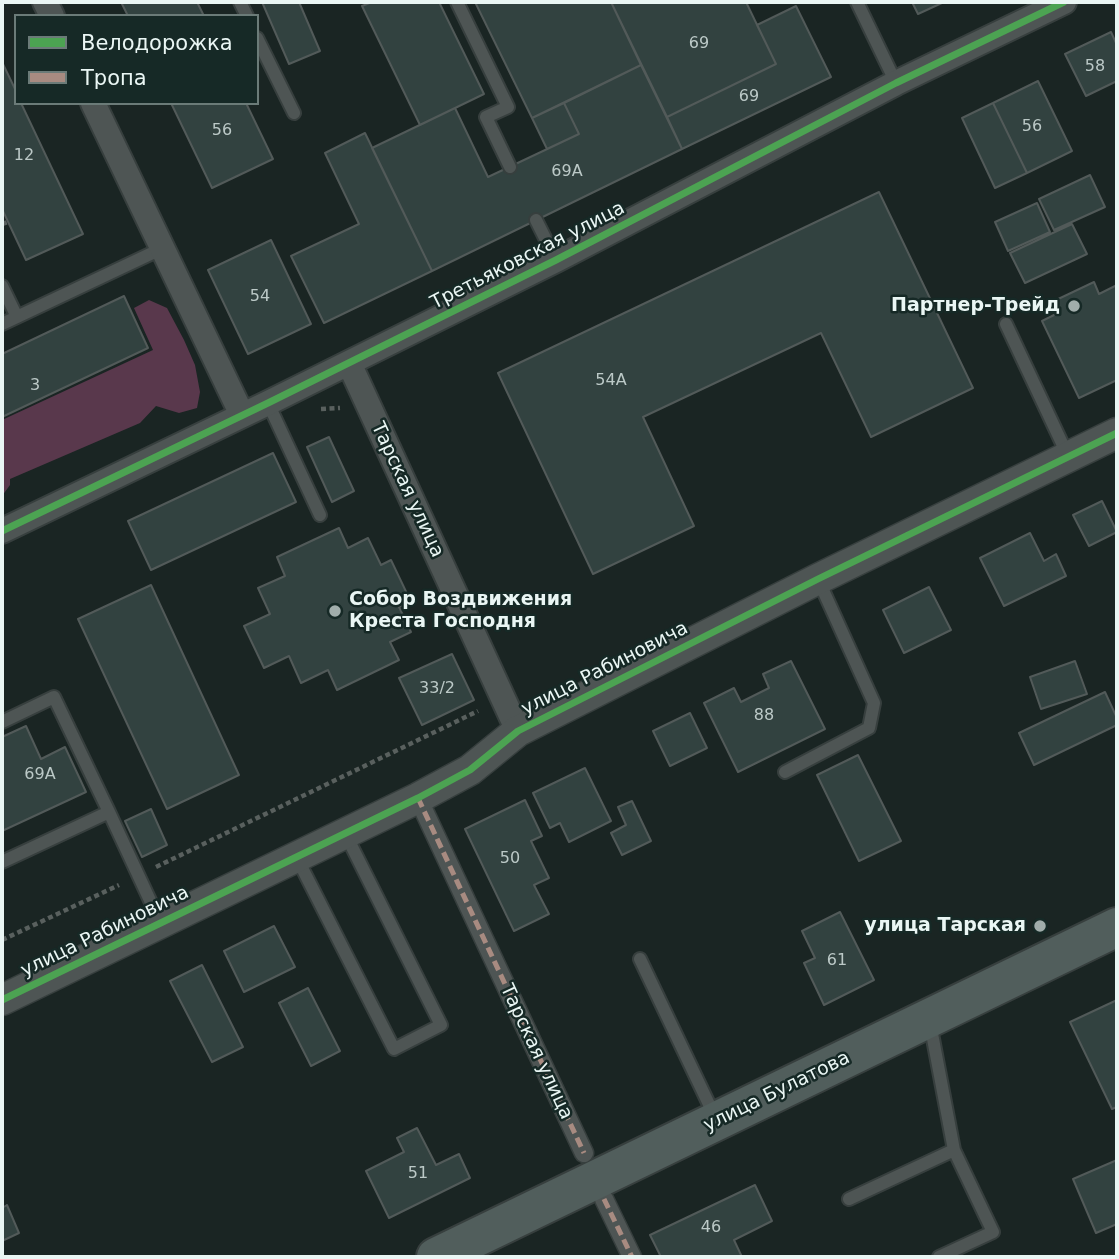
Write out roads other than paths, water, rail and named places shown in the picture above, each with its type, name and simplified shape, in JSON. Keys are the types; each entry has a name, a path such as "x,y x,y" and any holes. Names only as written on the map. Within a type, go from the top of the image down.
{"main road":[{"name":"улица Булатова","path":"436,1257 480,1242 717,1121 1117,927"}],"street":[{"name":"Третьяковская улица","path":"2,531 349,363 555,260 896,83 1064,2"},
{"path":"94,105 242,415"},
{"name":"Тарская улица","path":"349,363 518,731"},
{"name":"улица Рабиновича","path":"2,1000 418,798 470,770 518,731 818,579 1117,433"},
{"name":"Тарская улица","path":"418,798 584,1153"},
{"path":"604,1199 632,1257"}],"lane":[{"path":"457,2 508,107 486,117 510,167"},
{"path":"857,2 896,83"},
{"path":"259,41 294,113"},
{"path":"536,220 555,260"},
{"path":"2,324 163,248"},
{"path":"2,286 17,317"},
{"path":"1006,324 1068,456"},
{"path":"268,403 320,515"},
{"path":"785,772 869,728 874,703 818,579"},
{"path":"2,722 54,697 161,922"},
{"path":"2,862 109,812"},
{"path":"297,857 394,1049 442,1025 345,833"},
{"path":"640,959 717,1121"},
{"path":"929,1019 954,1150 993,1232 939,1257"},
{"path":"849,1199 954,1150"}],"place":[{"name":"Партнер-Трейд","path":"1074,306"},
{"name":"Собор Воздвижения Креста Господня","path":"335,611"},
{"name":"улица Тарская","path":"1040,926"}]}
